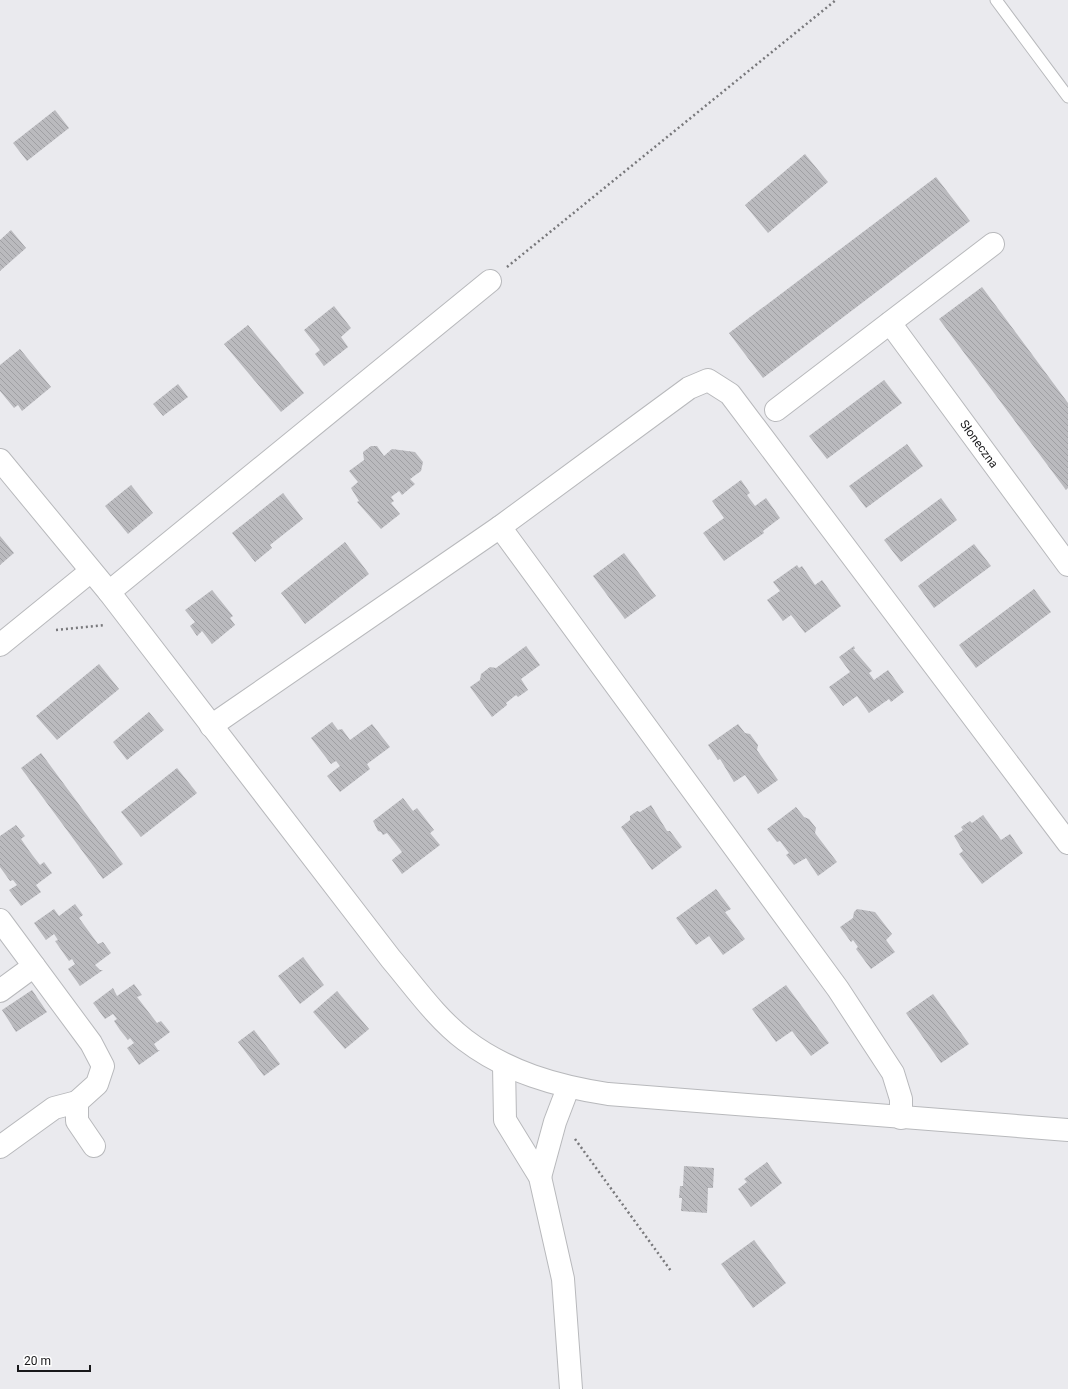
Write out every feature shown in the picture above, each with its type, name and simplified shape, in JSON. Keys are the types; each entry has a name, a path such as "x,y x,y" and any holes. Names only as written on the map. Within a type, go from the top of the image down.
{"street":[{"path":"776,410 993,244"},
{"path":"109,592 490,281"},
{"name":"Słoneczna","path":"890,323 1068,565"},
{"path":"211,726 500,527 689,388 708,380 730,394 1068,843"},
{"path":"0,460 109,592 391,959 432,1008 464,1039 504,1065 568,1088 608,1094 1068,1130"},
{"path":"500,527 838,990 893,1073 901,1099 901,1118"},
{"path":"0,645 91,571"},
{"path":"0,920 91,1043 103,1066 97,1084 77,1102 54,1108 0,1147"},
{"path":"0,990 34,966"},
{"path":"504,1065 505,1120 540,1177 563,1279 571,1389"},
{"path":"540,1177 557,1116 568,1088"},
{"path":"77,1102 77,1121 94,1146"}],"lane":[{"path":"996,0 1068,97"}],"path":[{"path":"490,281 836,0"},
{"path":"37,615 50,631 132,623"},
{"path":"557,1116 672,1271"}],"building":[{"path":"55,110 69,128 27,161 13,143"},
{"path":"805,154 828,182 768,233 745,205"},
{"path":"936,177 970,221 763,378 729,333"},
{"path":"11,230 26,248 0,271 0,240"},
{"path":"982,287 1068,403 1068,488 1066,490 939,319"},
{"path":"334,306 351,328 341,337 348,347 324,366 315,354 320,350 304,330"},
{"path":"248,325 304,393 281,412 224,344"},
{"path":"20,349 51,387 22,411 18,405 14,408 0,391 0,365"},
{"path":"884,380 902,403 827,459 809,436"},
{"path":"178,384 188,397 163,416 153,404"},
{"path":"907,444 923,466 866,508 849,486"},
{"path":"371,446 377,446 384,456 392,449 415,452 423,462 421,471 410,479 415,484 402,495 399,491 391,497 394,501 391,503 400,514 381,529 357,502 359,501 351,488 358,482 349,471 364,460 363,452"},
{"path":"741,480 750,493 747,495 755,506 766,498 780,518 763,531 764,533 724,561 703,533 724,518 712,501"},
{"path":"131,485 153,513 128,534 105,506"},
{"path":"283,493 303,519 270,545 272,548 255,562 232,533"},
{"path":"941,498 957,520 901,562 884,540"},
{"path":"0,536 14,553 0,565"},
{"path":"345,542 369,574 305,624 281,593"},
{"path":"974,544 991,566 934,608 918,586"},
{"path":"624,553 656,596 625,619 593,576"},
{"path":"797,565 799,568 802,566 815,585 822,580 841,606 805,633 791,615 783,621 767,600 780,591 773,582"},
{"path":"1034,589 1051,612 976,668 959,645"},
{"path":"212,590 233,616 230,618 235,625 212,644 202,631 197,636 190,626 195,622 185,610"},
{"path":"526,646 540,665 521,679 528,690 518,697 516,695 506,703 507,705 492,717 470,687 480,680 481,674 490,667 496,668"},
{"path":"854,646 855,649 853,649 872,671 869,673 874,680 888,670 904,692 891,702 889,699 869,713 857,696 843,706 829,687 850,672 839,657"},
{"path":"99,664 119,689 57,740 36,716"},
{"path":"149,712 164,730 127,760 113,742"},
{"path":"332,722 338,730 342,729 350,740 372,724 390,747 367,764 370,769 340,792 327,776 340,766 336,761 331,764 311,738"},
{"path":"738,724 745,733 750,734 758,745 757,750 778,780 758,794 745,775 734,782 720,759 718,760 708,745"},
{"path":"41,753 123,864 103,879 21,768"},
{"path":"177,768 197,793 141,837 121,812"},
{"path":"403,798 413,811 417,808 434,830 430,833 440,845 402,874 392,860 402,852 387,833 383,835 378,831 373,821"},
{"path":"651,805 667,831 670,831 682,847 652,870 621,827 630,820 630,816"},
{"path":"796,807 816,828 815,833 837,862 818,876 806,858 794,865 786,855 789,853 780,841 777,842 767,829"},
{"path":"983,815 1001,840 1010,834 1023,853 982,884 959,854 963,851 954,836 963,830 961,827 970,821 972,823"},
{"path":"16,825 25,836 21,839 30,852 40,865 44,862 52,873 36,885 41,892 21,906 9,890 17,885 13,880 10,881 0,867 0,836"},
{"path":"716,889 731,909 725,912 745,939 723,955 709,936 696,945 676,918"},
{"path":"75,904 83,915 79,918 98,944 103,942 111,953 95,965 100,970 103,970 80,986 68,969 75,964 72,959 69,961 55,941 58,940 54,934 46,940 34,923 54,909 59,916"},
{"path":"857,909 875,912 892,934 886,940 895,952 871,969 856,949 858,947 853,940 851,942 840,927 853,918 854,912"},
{"path":"303,957 324,985 300,1004 278,976"},
{"path":"134,984 142,995 137,997 157,1023 161,1021 170,1032 154,1044 158,1050 160,1050 139,1065 127,1048 134,1043 130,1038 128,1040 120,1030 114,1021 117,1019 113,1014 105,1019 93,1003 113,988 117,996"},
{"path":"786,985 829,1043 811,1056 792,1031 776,1042 752,1009"},
{"path":"32,990 47,1012 16,1032 2,1010"},
{"path":"337,991 369,1029 345,1049 313,1012"},
{"path":"933,994 969,1044 941,1063 906,1013"},
{"path":"254,1030 280,1064 264,1076 238,1042"},
{"path":"767,1162 782,1183 751,1207 738,1189 747,1182 744,1179"},
{"path":"684,1166 714,1168 713,1188 708,1188 707,1213 681,1211 682,1198 679,1198 680,1186 683,1186"},
{"path":"754,1240 786,1283 753,1308 721,1264"}]}
